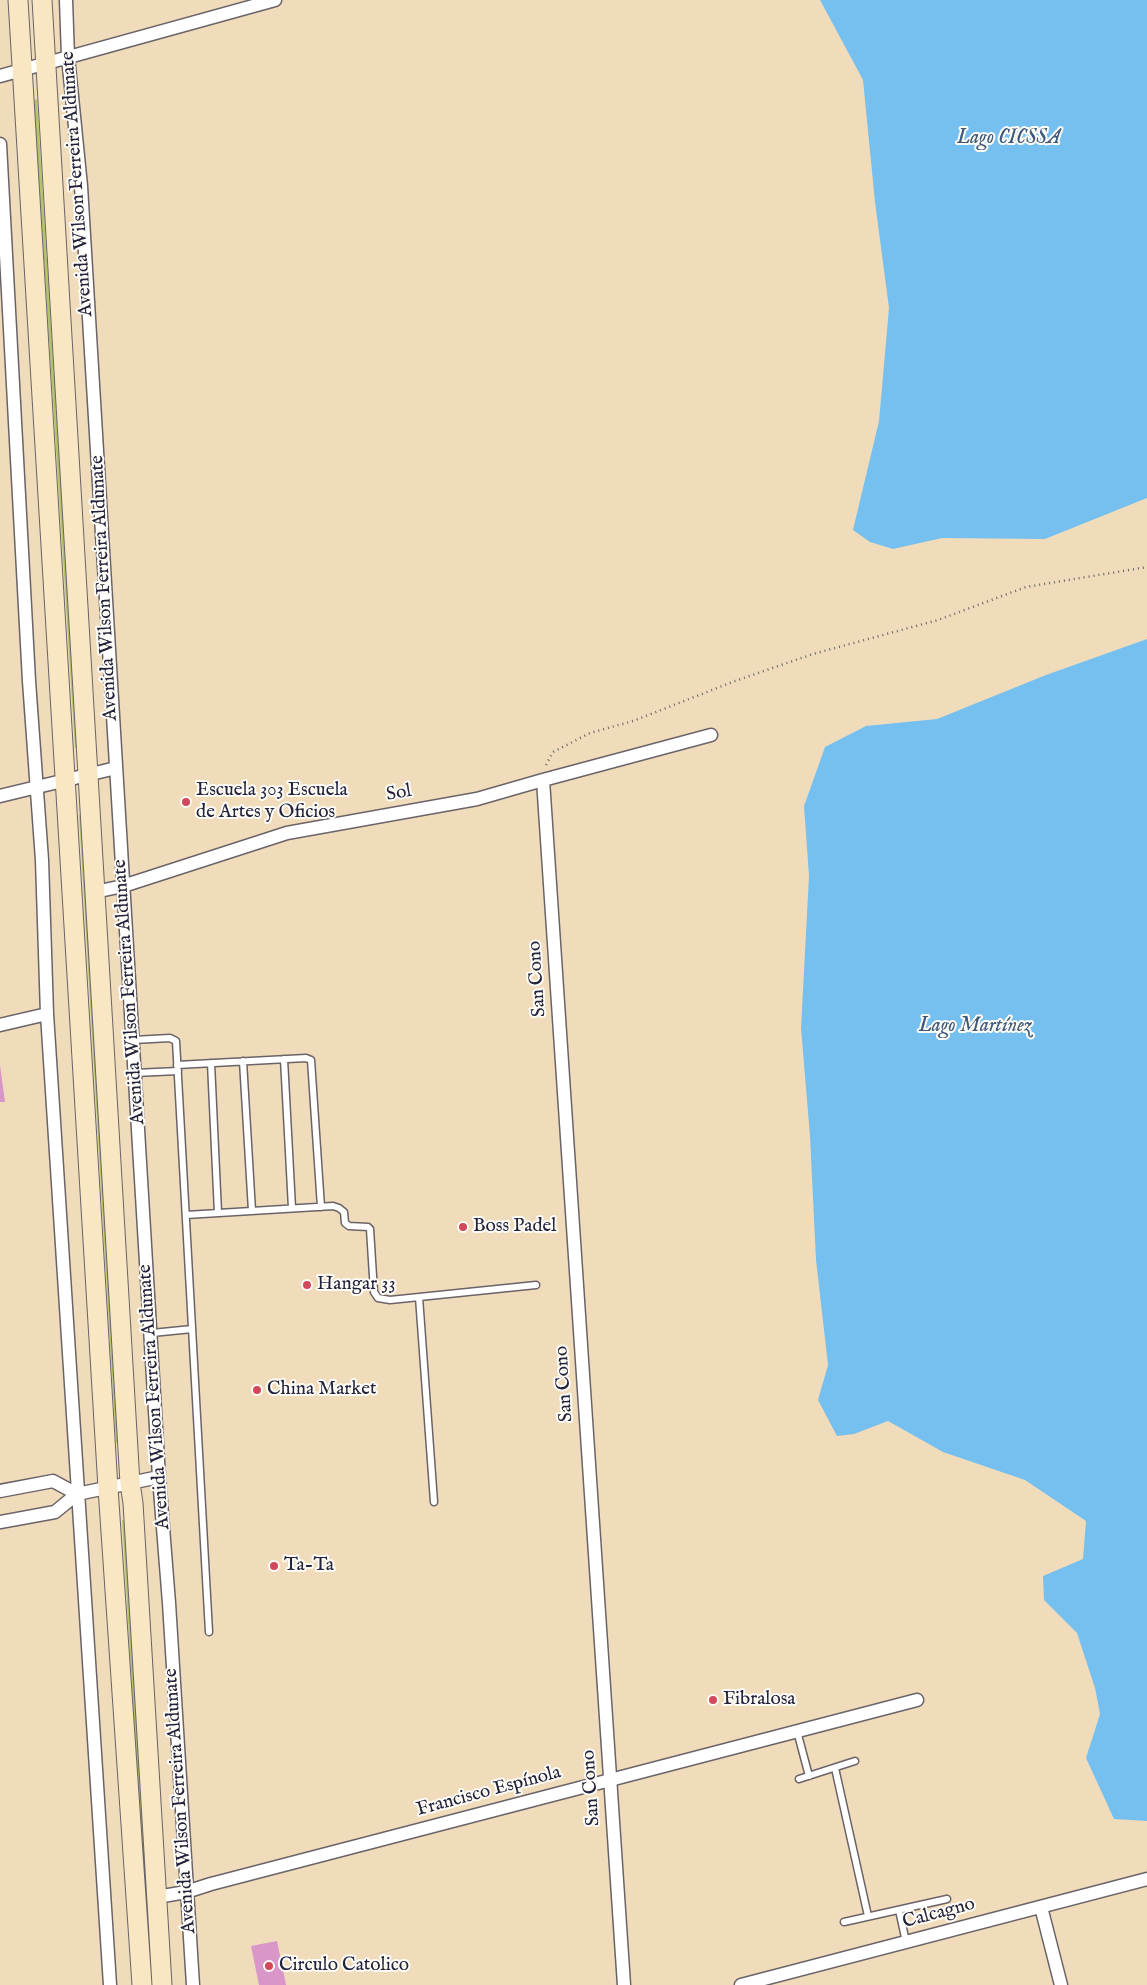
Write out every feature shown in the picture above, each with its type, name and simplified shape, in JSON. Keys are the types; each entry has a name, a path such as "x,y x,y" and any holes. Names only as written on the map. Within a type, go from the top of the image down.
{"main road":[{"path":"18,0 108,1488 142,1985"},
{"name":"Avenida Wilson Ferreira Aldunate","path":"42,0 87,775 162,1985"}],"street":[{"name":"Avenida Wilson Ferreira Aldunate","path":"66,0 68,57 81,186 152,1333 159,1477 169,1603 193,1985"},
{"path":"0,76 274,0"},
{"path":"0,144 42,860 47,1014 110,1985"},
{"name":"Sol","path":"95,892 123,886 287,833 477,799 711,735"},
{"path":"0,796 116,768"},
{"name":"San Cono","path":"543,780 624,1985"},
{"path":"0,1025 47,1014"},
{"path":"0,1522 56,1512 77,1494 159,1477"},
{"path":"0,1491 53,1481 77,1494"},
{"name":"Francisco Espínola","path":"157,1897 186,1892 917,1700"},
{"name":"Calcagno","path":"741,1985 1147,1879"},
{"path":"1041,1907 1061,1985"}],"lane":[{"path":"133,1040 173,1039 176,1042 209,1632"},
{"path":"135,1073 211,1063 306,1058 311,1060 321,1207"},
{"path":"284,1059 292,1208"},
{"path":"243,1061 252,1211"},
{"path":"211,1063 218,1213"},
{"path":"186,1215 333,1206 344,1212 345,1222 348,1226 368,1227 370,1229 374,1292 378,1298 390,1300 536,1285"},
{"path":"419,1297 434,1502"},
{"path":"152,1333 192,1329"},
{"path":"797,1731 809,1776"},
{"path":"799,1779 855,1761"},
{"path":"835,1768 868,1916"},
{"path":"844,1922 947,1899"},
{"path":"899,1910 906,1942"}],"path":[{"path":"543,780 544,769 553,752 590,734 633,720 735,681 814,654 938,620 1026,587 1147,568"}],"green space":[{"path":"36,99 77,746 75,748 34,101"},
{"path":"79,815 81,815 120,1442 118,1444 116,1443"},
{"path":"122,1520 125,1521 153,1985 150,1985"}],"water":[{"name":"Lago CICSSA","path":"820,0 1147,0 1147,498 1045,539 942,538 893,549 870,542 853,530 879,421 889,308 875,202 863,80"},
{"name":"Lago Martínez","path":"1147,639 1147,1821 1114,1819 1086,1758 1100,1714 1095,1688 1077,1633 1044,1600 1043,1576 1083,1559 1086,1521 1025,1480 943,1452 888,1421 854,1434 837,1436 818,1400 828,1365 816,1260 810,1136 801,1028 809,876 804,806 825,747 866,726 937,719 1046,675"}],"building":[{"path":"0,1065 5,1102 0,1102"},
{"name":"Circulo Catolico","path":"277,1941 286,1985 259,1985 251,1946"}],"place":[{"name":"Escuela 303 Escuela de Artes y Oficios","path":"186,802"},
{"name":"Boss Padel","path":"463,1227"},
{"name":"Hangar 33","path":"307,1285"},
{"name":"China Market","path":"257,1390"},
{"name":"Ta-Ta","path":"274,1566"},
{"name":"Fibralosa","path":"713,1700"},
{"name":"Circulo Catolico","path":"269,1966"}]}
